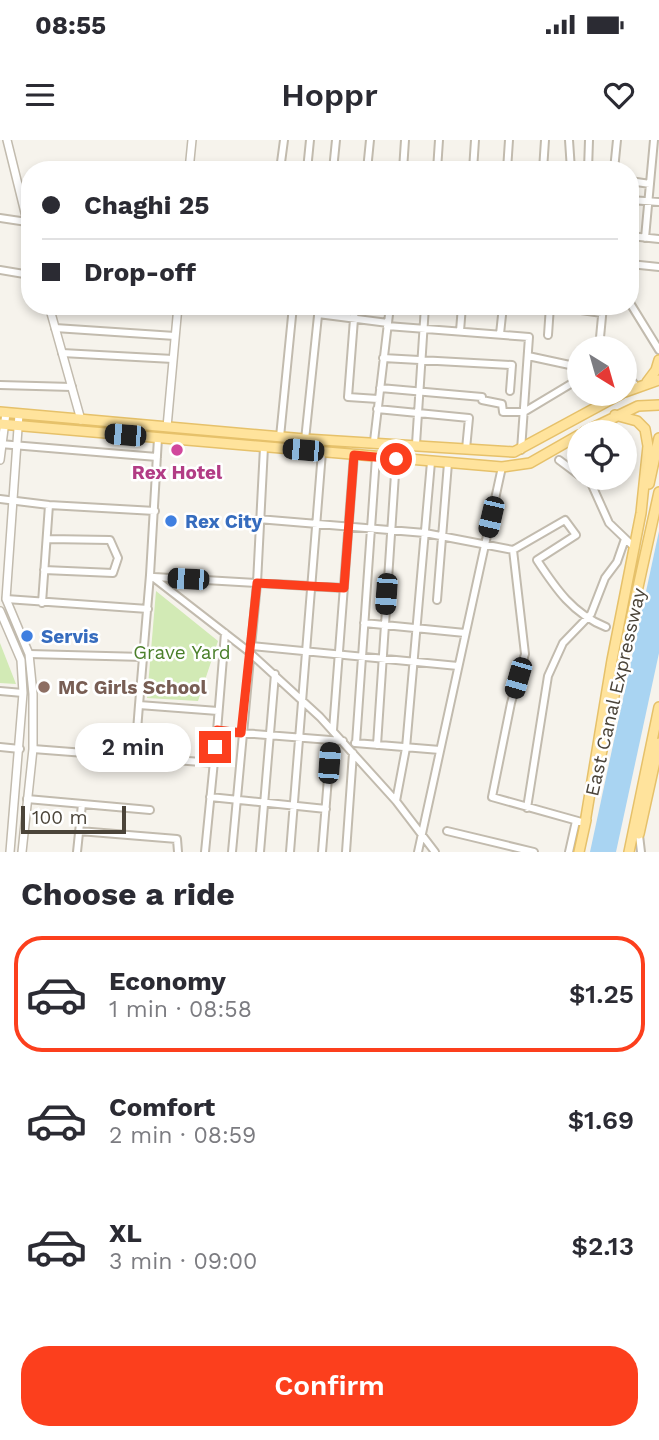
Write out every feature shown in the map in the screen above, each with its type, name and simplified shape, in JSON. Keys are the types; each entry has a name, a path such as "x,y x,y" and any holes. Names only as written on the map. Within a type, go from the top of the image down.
{"main road":[{"path":"641,385 656,370 659,360"},
{"path":"637,387 659,380"},
{"path":"606,420 638,406 659,405"},
{"path":"3,412 305,439 521,450 600,406"},
{"path":"581,822 635,548 648,446 645,429 630,418 615,415"},
{"path":"3,424 502,467 530,463 567,442"},
{"path":"550,434 558,447"},
{"path":"641,513 659,438"},
{"name":"East Canal Expressway","path":"579,852 581,822 659,492"},
{"path":"632,852 659,707"},
{"path":"632,852 639,835 659,743"}],"street":[{"path":"7,140 21,197"},
{"path":"190,161 192,140"},
{"path":"281,161 284,140"},
{"path":"308,161 310,140"},
{"path":"333,161 335,140"},
{"path":"368,161 370,140"},
{"path":"404,161 405,140"},
{"path":"437,161 439,140"},
{"path":"474,161 475,140"},
{"path":"508,161 509,140"},
{"path":"544,161 545,140"},
{"path":"569,140 570,161"},
{"path":"588,161 589,140"},
{"path":"615,161 617,140"},
{"path":"645,238 654,140"},
{"path":"639,182 650,184"},
{"path":"639,201 659,202"},
{"path":"0,218 21,221"},
{"path":"639,237 659,239"},
{"path":"639,265 659,267"},
{"path":"0,270 21,274"},
{"path":"51,315 81,420"},
{"path":"167,427 177,315"},
{"path":"280,437 292,315"},
{"path":"305,439 317,315"},
{"path":"340,315 387,324 529,337 521,450"},
{"path":"354,315 348,397 378,399"},
{"path":"374,441 388,315"},
{"path":"416,444 425,315"},
{"path":"460,331 461,315"},
{"path":"500,334 502,315"},
{"path":"548,335 551,315"},
{"path":"600,336 602,315"},
{"path":"638,315 659,349"},
{"path":"55,328 175,336"},
{"path":"62,353 173,359"},
{"path":"528,356 567,364"},
{"path":"383,358 512,365 510,391"},
{"path":"637,382 641,385"},
{"path":"0,384 72,387"},
{"path":"380,388 482,397 482,400 502,404 503,412 524,412 567,386"},
{"path":"377,409 469,418 466,449"},
{"path":"0,460 3,412"},
{"path":"19,414 6,599 29,654 33,750 22,852"},
{"path":"135,756 152,576 159,438"},
{"path":"1,444 158,457"},
{"path":"232,852 257,583 258,519 264,447"},
{"path":"290,852 322,452"},
{"path":"333,730 354,455"},
{"path":"346,852 351,750 356,743 376,457"},
{"path":"377,745 396,459"},
{"path":"559,460 567,466"},
{"path":"396,801 406,748 431,462"},
{"path":"437,600 448,463"},
{"path":"418,852 502,467"},
{"path":"594,490 610,523 635,548"},
{"path":"0,499 49,505 155,511"},
{"path":"42,603 49,505"},
{"path":"258,519 425,533 485,542 505,551 513,550 565,520 576,535 537,559 557,591 586,619 606,627"},
{"path":"44,570 113,573 118,558 110,540 48,539"},
{"path":"527,808 548,676 563,643 591,614 605,578 617,562 625,539"},
{"path":"513,550 525,654 511,703 492,794 494,799 581,822 569,852"},
{"path":"152,576 344,588"},
{"path":"152,576 225,633 250,648 343,741 396,801 435,852"},
{"path":"6,599 148,610"},
{"path":"0,611 21,660 23,692 10,852"},
{"path":"364,623 465,633"},
{"path":"205,852 225,633"},
{"path":"250,648 458,666"},
{"path":"29,654 144,657"},
{"path":"260,852 275,674"},
{"path":"0,691 23,692"},
{"path":"139,705 218,711"},
{"path":"217,730 343,741"},
{"path":"322,852 331,741"},
{"path":"356,743 440,750"},
{"path":"0,747 20,749"},
{"path":"33,750 214,763"},
{"path":"210,797 326,809"},
{"path":"27,799 150,810"},
{"path":"77,852 82,804"},
{"path":"79,831 177,839 178,852"},
{"path":"447,831 534,852"},
{"path":"639,835 642,852"}],"green space":[{"name":"Grave Yard","path":"156,591 218,641 198,701 147,698"},
{"path":"0,643 16,684 0,683"}],"water":[{"path":"659,531 659,653 616,852 590,852"}],"place":[{"name":"Rex Hotel","path":"177,450"},
{"name":"Rex City","path":"171,521"},
{"name":"Servis","path":"27,636"},
{"name":"MC Girls School","path":"44,687"}],"route":[{"path":"215,747 217,730 241,733 257,583 344,588 354,455 396,459"}]}
